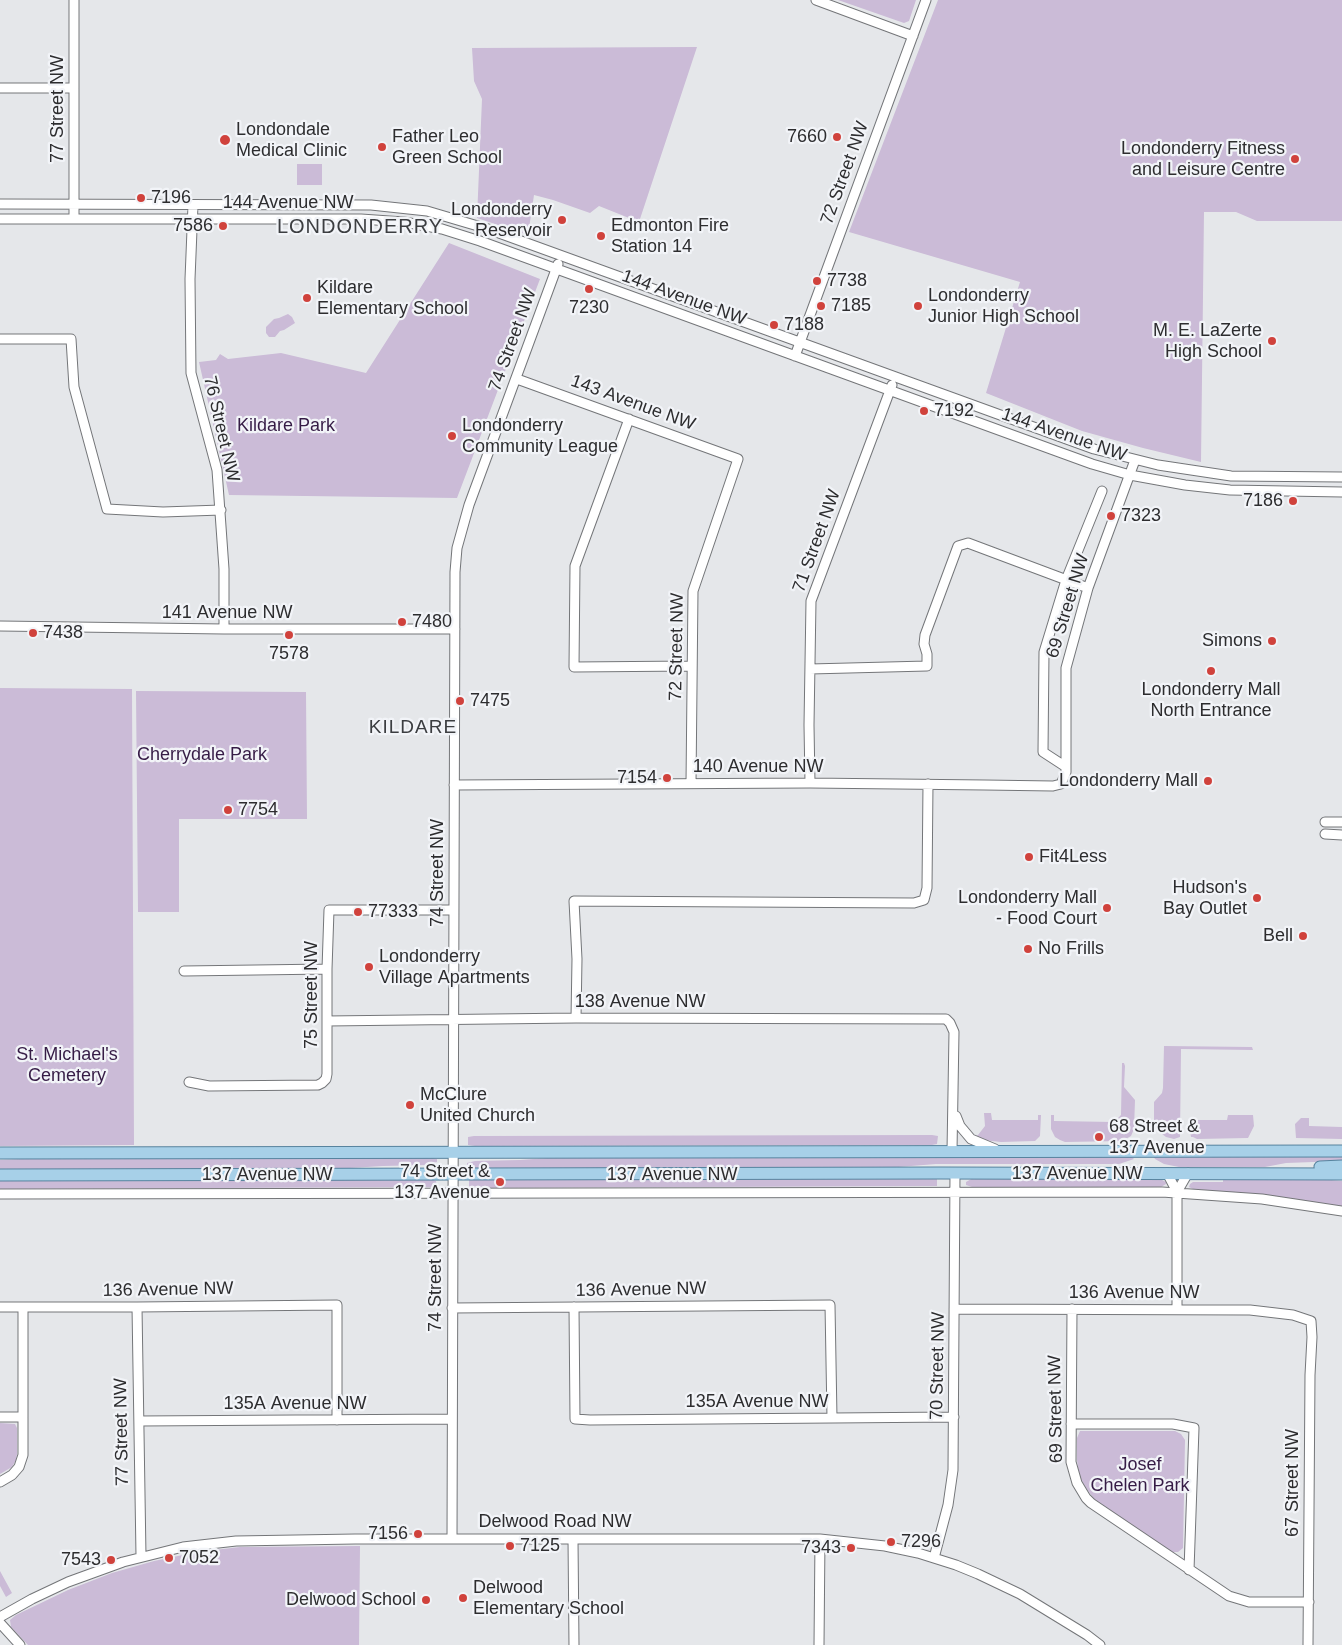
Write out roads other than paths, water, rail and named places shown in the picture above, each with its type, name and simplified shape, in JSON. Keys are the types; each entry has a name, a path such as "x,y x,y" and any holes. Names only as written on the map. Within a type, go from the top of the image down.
{"main road":[{"name":"137 Avenue NW","path":"0,1153 1342,1150"},
{"path":"1271,1174 1313,1167 1342,1166"},
{"name":"137 Avenue NW","path":"0,1175 1342,1174"}],"street":[{"name":"77 Street NW","path":"74,0 74,218"},
{"path":"816,0 912,36"},
{"name":"72 Street NW","path":"795,356 926,0"},
{"path":"0,88 74,88"},
{"name":"144 Avenue NW","path":"0,204 371,205 402,207 427,212 459,220 561,256 1094,450 1186,470 1231,476 1342,477"},
{"name":"76 Street NW","path":"193,205 190,279 191,373 217,470 224,570 224,629"},
{"name":"144 Avenue NW","path":"0,219 361,219 404,222 442,229 556,268 1082,460 1130,475 1185,485 1230,490 1342,492"},
{"name":"74 Street NW","path":"452,1538 455,572 462,527 561,256"},
{"path":"0,339 71,339 74,386 107,509 162,512 221,510"},
{"name":"71 Street NW","path":"810,783 811,601 894,378"},
{"name":"143 Avenue NW","path":"517,379 738,460"},
{"path":"629,419 575,566 574,667 692,666"},
{"name":"72 Street NW","path":"692,783 693,590 738,460"},
{"name":"69 Street NW","path":"1061,784 1066,772 1066,668 1088,588 1135,460"},
{"name":"69 Street NW","path":"1066,767 1043,752 1044,652 1066,580 1102,491"},
{"path":"810,669 926,666 925,634 958,546 968,543 1088,588"},
{"name":"141 Avenue NW","path":"0,626 224,629 455,629"},
{"name":"140 Avenue NW","path":"454,785 810,783 1052,786 1061,784"},
{"path":"576,1018 577,959 574,901 914,903 924,900 927,888 928,784"},
{"path":"1325,822 1342,822"},
{"path":"1325,834 1342,835"},
{"name":"75 Street NW","path":"189,1082 209,1086 318,1085 326,1079 327,1074 329,910 454,910"},
{"path":"184,971 327,969"},
{"name":"138 Avenue NW","path":"328,1021 576,1018 946,1019 954,1032 954,1109"},
{"path":"952,1151 954,1109"},
{"name":"137 Avenue NW","path":"954,1109 960,1126 971,1139 1000,1151"},
{"name":"70 Street NW","path":"934,1558 951,1488 954,1417 954,1173"},
{"path":"1167,1173 1177,1192 1177,1309"},
{"path":"1177,1192 1188,1173"},
{"name":"137 Avenue NW","path":"0,1194 1177,1192 1262,1199 1342,1211"},
{"name":"136 Avenue NW","path":"0,1307 137,1308 337,1305 337,1420"},
{"name":"136 Avenue NW","path":"452,1308 830,1305 832,1318 832,1418"},
{"path":"0,1482 12,1475 19,1467 23,1455 23,1307"},
{"name":"135A Avenue NW","path":"574,1307 575,1419 954,1417"},
{"name":"77 Street NW","path":"137,1308 141,1556"},
{"name":"69 Street NW","path":"1072,1309 1071,1424 1073,1469 1081,1491 1091,1503 1189,1570"},
{"name":"136 Avenue NW","path":"954,1310 1250,1310 1293,1315 1311,1321"},
{"name":"67 Street NW","path":"1308,1645 1311,1321"},
{"path":"0,1417 23,1417"},
{"name":"135A Avenue NW","path":"139,1421 452,1419"},
{"path":"1071,1424 1173,1424 1194,1428 1189,1570 1229,1596 1249,1602 1309,1602"},
{"name":"Delwood Road NW","path":"0,1617 68,1582 141,1556 236,1541 452,1538 820,1538 885,1546 934,1558 978,1574 1020,1594 1100,1645"},
{"path":"819,1645 820,1538"},
{"path":"573,1539 574,1645"},
{"path":"0,1623 20,1645"}],"place":[{"name":"7660","path":"837,137"},
{"name":"Londondale Medical Clinic","path":"225,140"},
{"name":"Father Leo Green School","path":"382,147"},
{"name":"Londonderry Fitness and Leisure Centre","path":"1295,159"},
{"name":"7196","path":"141,198"},
{"name":"Londonderry Reservoir","path":"562,220"},
{"name":"7586","path":"223,226"},
{"name":"Edmonton Fire Station 14","path":"601,236"},
{"name":"7738","path":"817,281"},
{"name":"7230","path":"589,289"},
{"name":"Kildare Elementary School","path":"307,298"},
{"name":"7185","path":"821,306"},
{"name":"Londonderry Junior High School","path":"918,306"},
{"name":"7188","path":"774,325"},
{"name":"M. E. LaZerte High School","path":"1272,341"},
{"name":"7192","path":"924,411"},
{"name":"Londonderry Community League","path":"452,436"},
{"name":"7186","path":"1293,501"},
{"name":"7323","path":"1111,516"},
{"name":"7480","path":"402,622"},
{"name":"7438","path":"33,633"},
{"name":"7578","path":"289,635"},
{"name":"Simons","path":"1272,641"},
{"name":"Londonderry Mall North Entrance","path":"1211,671"},
{"name":"7475","path":"460,701"},
{"name":"7154","path":"667,778"},
{"name":"Londonderry Mall","path":"1208,781"},
{"name":"7754","path":"228,810"},
{"name":"Fit4Less","path":"1029,857"},
{"name":"Hudson's Bay Outlet","path":"1257,898"},
{"name":"Londonderry Mall - Food Court","path":"1107,908"},
{"name":"77333","path":"358,912"},
{"name":"Bell","path":"1303,936"},
{"name":"No Frills","path":"1028,949"},
{"name":"Londonderry Village Apartments","path":"369,967"},
{"name":"McClure United Church","path":"410,1105"},
{"name":"68 Street & 137 Avenue","path":"1099,1137"},
{"name":"74 Street & 137 Avenue","path":"500,1182"},
{"name":"7156","path":"418,1534"},
{"name":"7296","path":"891,1542"},
{"name":"7125","path":"510,1546"},
{"name":"7343","path":"851,1548"},
{"name":"7052","path":"169,1558"},
{"name":"7543","path":"111,1560"},
{"name":"Delwood Elementary School","path":"463,1598"},
{"name":"Delwood School","path":"426,1600"}],"district":[{"name":"LONDONDERRY","path":"360,227"},
{"name":"KILDARE","path":"413,728"}],"park label":[{"name":"Kildare Park","path":"286,426"},
{"name":"Cherrydale Park","path":"202,755"},
{"name":"St. Michael's Cemetery","path":"67,1065"},
{"name":"Josef Chelen Park","path":"1140,1475"}]}
